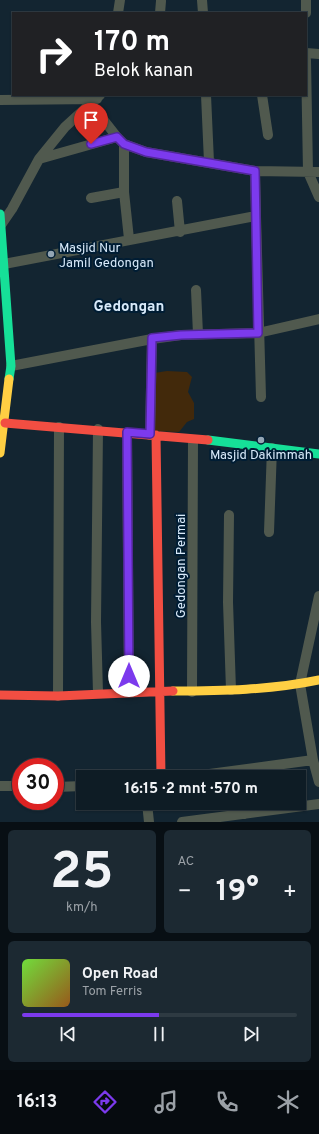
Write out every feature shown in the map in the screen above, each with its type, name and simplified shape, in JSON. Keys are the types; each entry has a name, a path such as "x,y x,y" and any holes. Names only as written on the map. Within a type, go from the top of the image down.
{"street":[{"path":"118,12 120,0"},
{"path":"202,0 203,12"},
{"path":"306,0 306,12"},
{"path":"160,12 161,1"},
{"path":"307,53 319,54"},
{"path":"307,82 308,172 319,197"},
{"path":"206,96 209,162"},
{"path":"262,96 268,135"},
{"path":"0,100 96,99"},
{"path":"96,99 121,140 129,239"},
{"path":"1,225 12,209 39,159 65,127 96,99"},
{"path":"39,159 121,140 146,152 255,171 319,172"},
{"path":"255,171 260,397"},
{"path":"91,198 124,192"},
{"path":"177,201 180,232"},
{"path":"0,214 11,366 0,453"},
{"path":"4,264 129,239 180,232 197,226 256,216"},
{"path":"196,290 198,334"},
{"path":"11,366 152,338 198,334 258,333 319,319"},
{"path":"152,338 161,770"},
{"path":"5,423 225,441 319,454"},
{"path":"58,696 59,427"},
{"path":"98,430 96,622 98,693"},
{"path":"127,432 129,692"},
{"name":"Gedongan Permai","path":"192,692 193,440"},
{"path":"269,532 272,448"},
{"path":"229,515 228,602 231,690"},
{"path":"319,596 300,684 313,760 319,782"},
{"path":"0,695 58,696 129,692 192,692 300,684 319,680"},
{"path":"259,770 313,760"},
{"path":"0,786 12,786"},
{"path":"64,787 76,786"},
{"path":"182,822 230,819 245,814 319,804"},
{"path":"148,810 149,822"},
{"path":"244,810 245,814"}],"shaded area":[{"path":"167,371 187,372 192,377 188,392 194,403 194,419 187,422 179,432 153,431 154,373"}],"traffic: fast":[{"path":"0,214 11,366 9,379"},
{"path":"208,440 319,454"}],"traffic: slow":[{"path":"0,453 9,379"},
{"path":"173,691 265,688 319,680"}],"traffic: jam":[{"path":"5,423 208,440"},
{"path":"156,435 161,770"},
{"path":"0,695 58,696 173,691"}],"place":[{"name":"Masjid Nur Jamil Gedongan","path":"51,254"},
{"name":"Masjid Dakimmah","path":"261,440"}],"district":[{"name":"Gedongan","path":"129,306"}],"route":[{"path":"91,144 117,137 124,144 146,152 255,171 258,333 181,335 152,338 150,434 127,432 129,676"}]}
